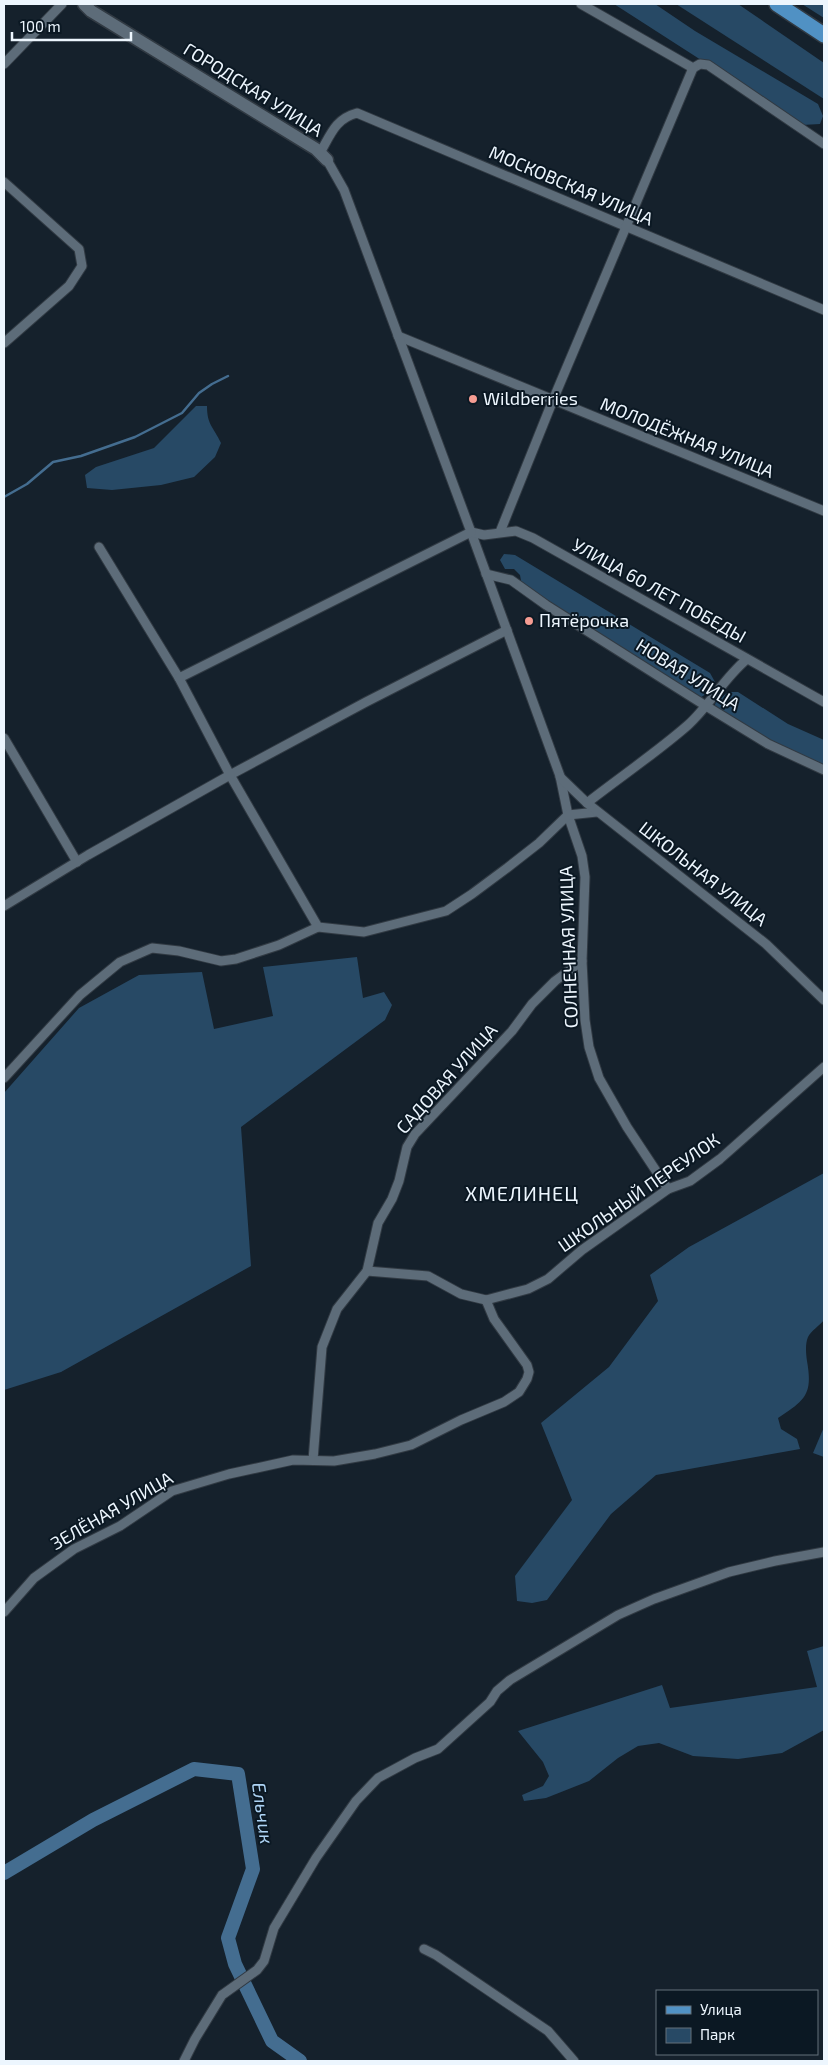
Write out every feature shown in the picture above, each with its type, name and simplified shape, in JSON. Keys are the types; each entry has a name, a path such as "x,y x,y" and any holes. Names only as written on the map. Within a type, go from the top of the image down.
{"main road":[{"path":"777,4 824,35"}],"street":[{"path":"4,64 62,4"},
{"name":"ГОРОДСКАЯ УЛИЦА","path":"84,4 91,11 324,156"},
{"path":"581,4 693,68"},
{"path":"500,532 552,400 693,68 700,64 708,65 824,144"},
{"name":"МОСКОВСКАЯ УЛИЦА","path":"324,156 336,126 346,116 357,113 824,310"},
{"name":"СОЛНЕЧНАЯ УЛИЦА","path":"324,156 344,190 560,776 568,815 582,856 585,877 582,961 585,1020 589,1047 599,1078 627,1127 668,1189"},
{"path":"4,182 80,249 82,266 69,286 4,343"},
{"name":"МОЛОДЁЖНАЯ УЛИЦА","path":"398,336 824,511"},
{"name":"УЛИЦА 60 ЛЕТ ПОБЕДЫ","path":"471,532 484,534 516,531 533,538 824,702"},
{"path":"179,678 471,532"},
{"path":"99,547 179,678 230,775 318,927"},
{"name":"НОВАЯ УЛИЦА","path":"486,574 511,580 546,605 768,744 824,770"},
{"path":"4,906 230,775 366,702 507,630"},
{"path":"587,803 688,725 706,706 736,668 747,659"},
{"path":"4,738 77,862"},
{"name":"ШКОЛЬНАЯ УЛИЦА","path":"560,776 598,812 766,944 824,1000"},
{"path":"5,1072 80,995 120,962 152,948 179,951 220,961 236,959 279,945 318,927 364,932 446,911 513,863 568,815 598,812"},
{"name":"САДОВАЯ УЛИЦА","path":"367,1271 378,1223 392,1198 399,1181 407,1147 415,1134 512,1031 532,1004 555,981 582,961"},
{"name":"ШКОЛЬНЫЙ ПЕРЕУЛОК","path":"367,1271 428,1276 461,1294 486,1300 528,1288 548,1278 582,1250 668,1189 690,1181 720,1159 824,1067"},
{"path":"313,1460 322,1347 337,1309 367,1271"},
{"name":"ЗЕЛЁНАЯ УЛИЦА","path":"4,1612 34,1578 74,1549 120,1526 172,1491 229,1474 293,1460 334,1461 411,1445 460,1420 504,1402 519,1392 529,1372 527,1365 494,1319 486,1300"},
{"path":"184,2061 222,1995 257,1970 264,1962 274,1928 316,1858 356,1801 378,1778 415,1758 438,1749 490,1702 497,1691 517,1676 618,1615 654,1599 729,1572 824,1552"},
{"path":"424,1949 436,1955 548,2031 574,2061"}],"green space":[{"path":"614,4 655,4 695,31 818,104 823,116 820,124 802,125"},
{"path":"676,4 738,4 824,63 824,99"},
{"path":"802,4 824,4 824,18"},
{"path":"196,406 207,406 209,422 221,443 215,457 194,477 161,485 112,490 87,488 85,475 96,467 154,448"},
{"path":"504,554 515,555 710,673 715,682 713,689 700,698 522,586 520,575 514,569 505,569 500,560"},
{"path":"728,692 738,692 788,724 824,740 824,768 772,743 714,707 716,702"},
{"path":"357,957 363,998 384,992 392,1005 385,1020 241,1127 251,1266 61,1372 4,1390 4,1093 79,1008 139,975 202,972 214,1029 273,1016 263,967"},
{"path":"824,1173 824,1320 807,1340 806,1352 809,1382 805,1396 778,1418 781,1429 797,1439 800,1449 656,1475 611,1514 547,1600 532,1603 517,1601 515,1576 572,1500 541,1423 609,1367 658,1301 650,1275 689,1247"},
{"path":"824,1427 824,1457 813,1453"},
{"path":"824,1646 824,1730 782,1753 738,1759 693,1756 659,1743 638,1746 618,1758 589,1781 546,1798 524,1801 522,1795 543,1786 549,1776 543,1762 518,1731 662,1685 670,1708 817,1687 807,1651"}],"waterway":[{"path":"4,497 27,484 53,462 81,456 135,437 182,413 199,393 228,376"},
{"name":"Ельчик","path":"4,1873 93,1820 194,1769 238,1774 253,1869 228,1938 235,1964 272,2041 300,2061"}],"place":[{"name":"Wildberries","path":"473,399"},
{"name":"Пятёрочка","path":"529,621"}],"district":[{"name":"ХМЕЛИНЕЦ","path":"522,1194"}]}
